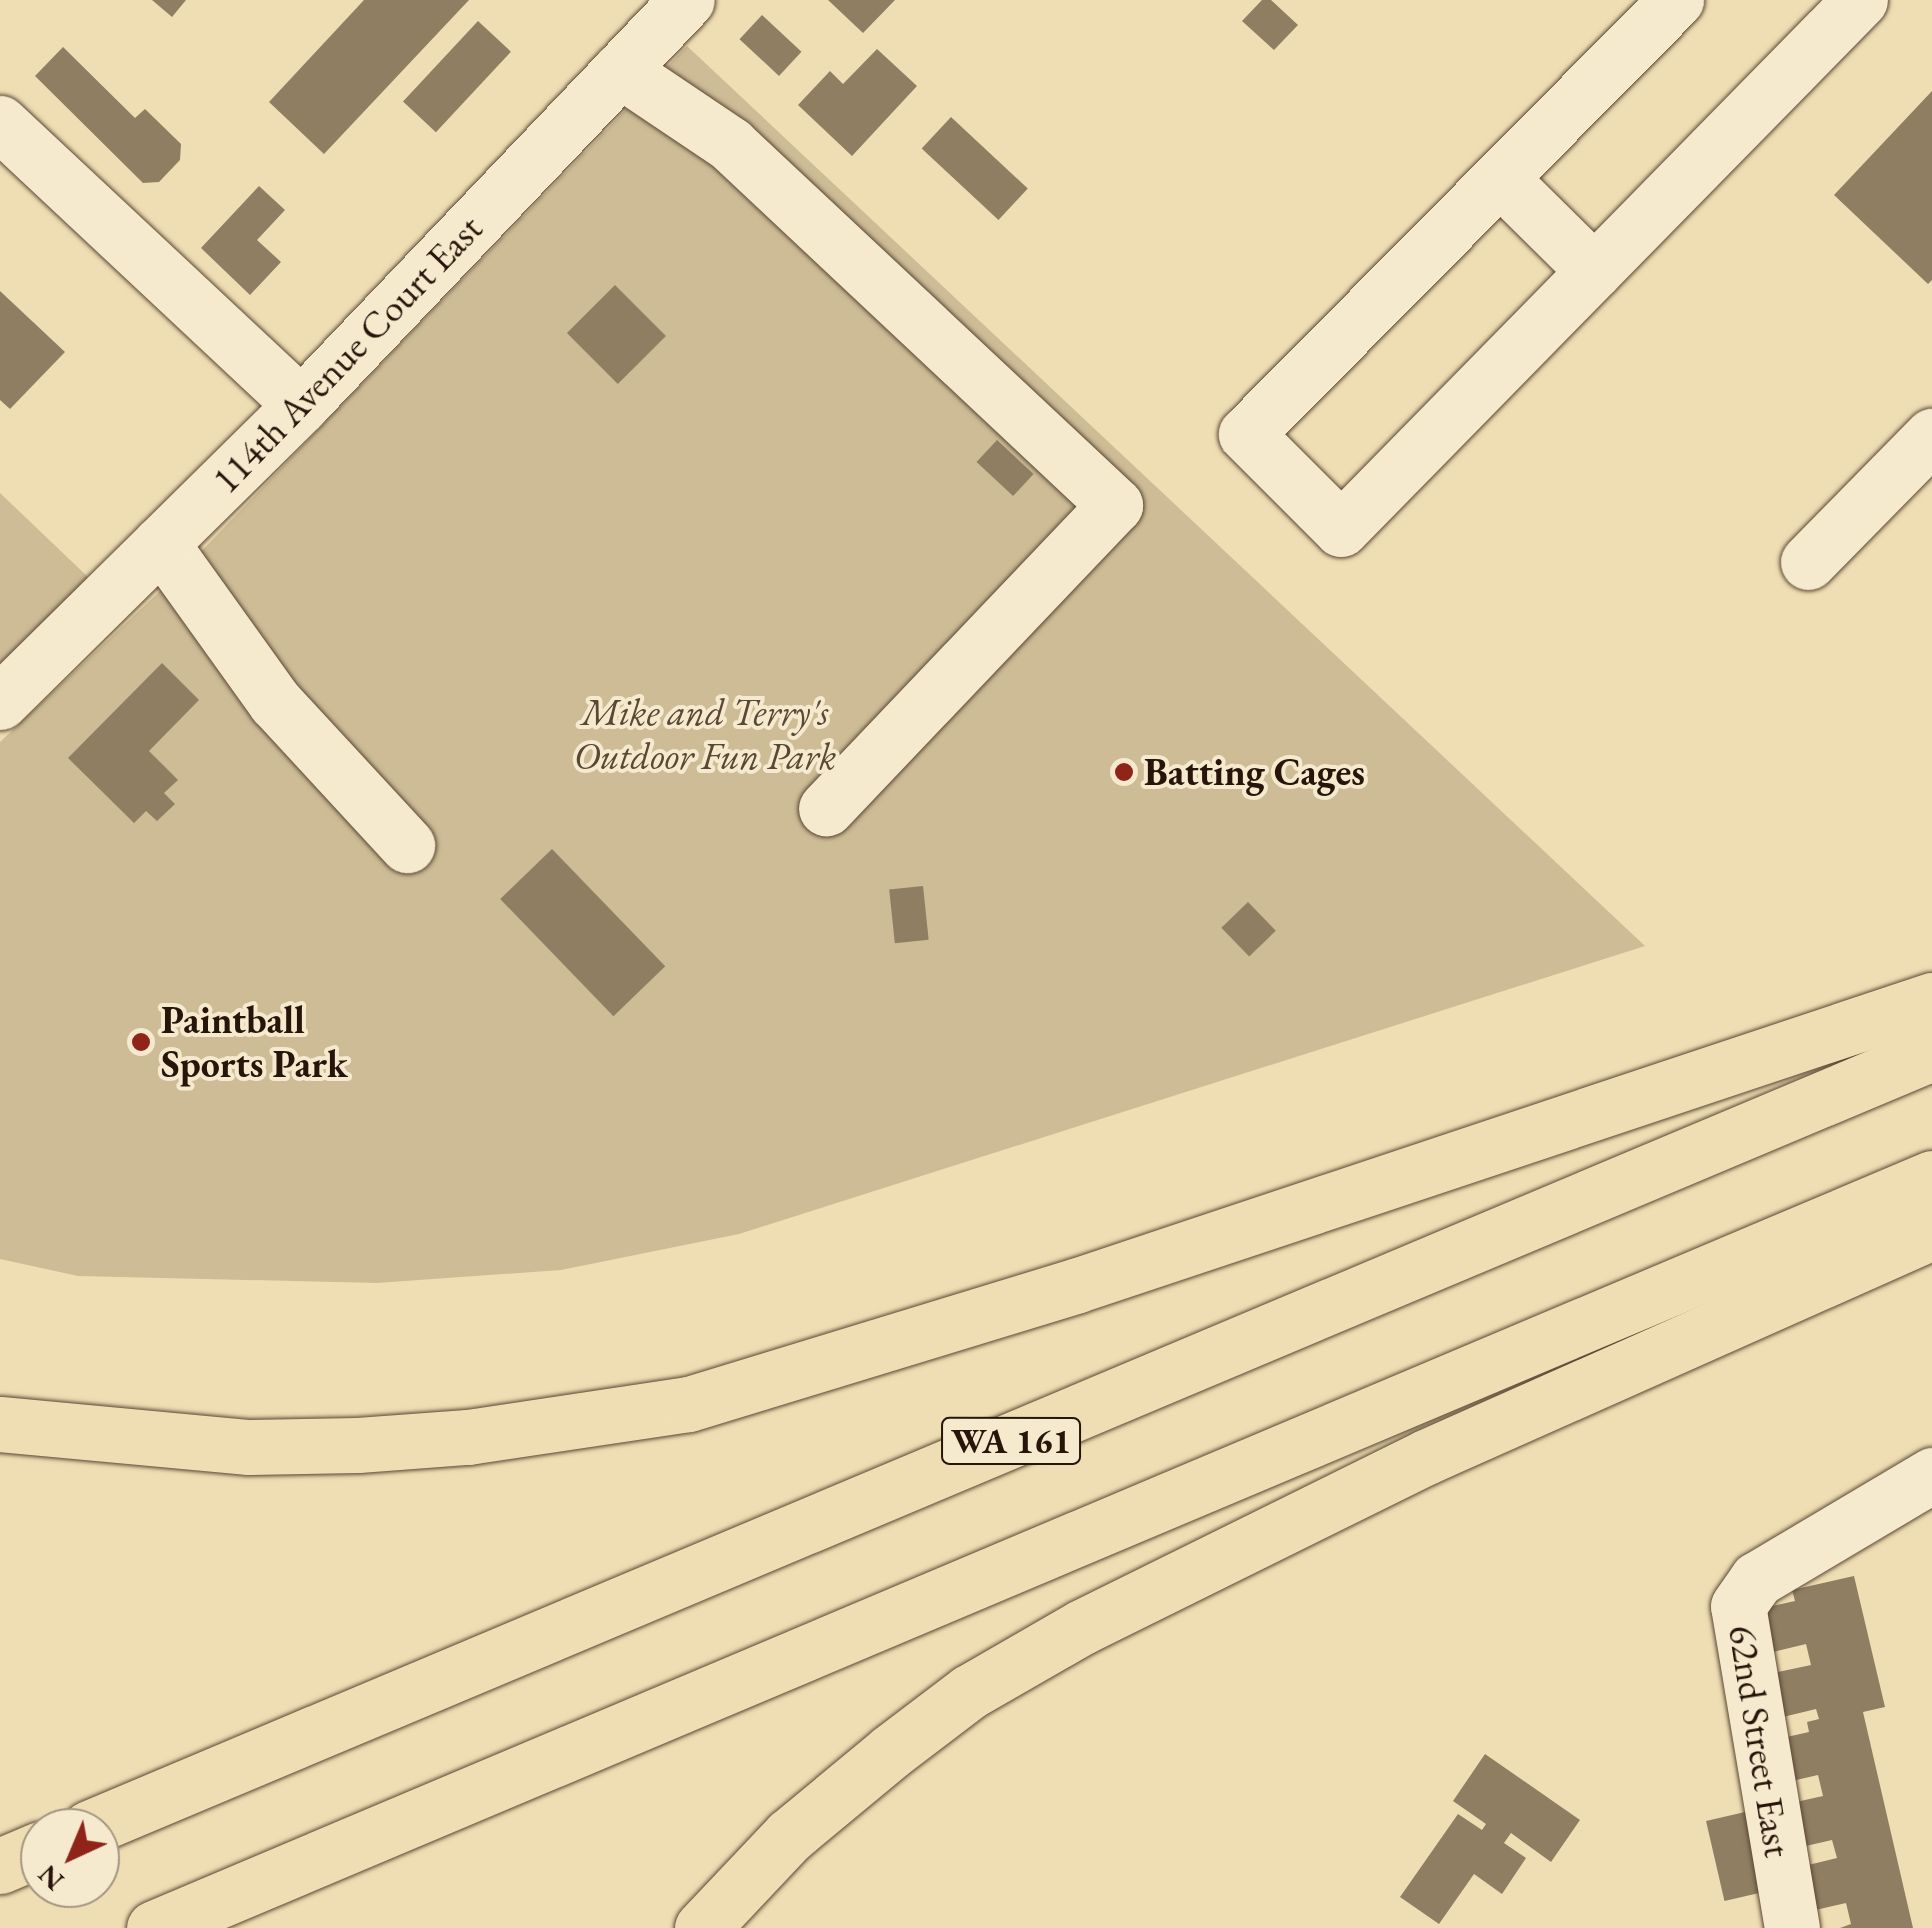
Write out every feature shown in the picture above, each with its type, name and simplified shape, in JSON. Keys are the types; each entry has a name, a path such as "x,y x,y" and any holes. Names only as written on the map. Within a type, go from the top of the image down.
{"highway":[{"path":"0,1424 249,1447 358,1445 541,1428 689,1404 1094,1280 1932,1000"},
{"name":"WA 161","path":"120,1815 1932,1053"},
{"path":"154,1928 1932,1178"},
{"path":"702,1928 788,1836 890,1752 969,1692 1082,1627 1426,1457 1932,1232"}],"street":[{"name":"114th Avenue Court East","path":"0,702 301,405 687,0"},
{"path":"1676,0 1246,434 1342,529 1860,0"},
{"path":"620,70 730,144 1115,505 826,808"},
{"path":"0,123 301,405"},
{"path":"1501,179 1594,271"},
{"path":"1808,562 1932,436"},
{"path":"161,544 274,702 407,845"},
{"name":"62nd Street East","path":"1792,1928 1738,1606 1758,1580 1932,1474"}],"green space":[{"name":"Mike and Terry's Outdoor Fun Park","path":"687,46 1645,946 739,1234 561,1270 377,1283 78,1276 0,1259 0,742 192,561"},
{"path":"0,493 88,577 0,676"}],"building":[{"path":"152,0 186,0 172,17"},
{"path":"364,0 469,0 324,154 269,102"},
{"path":"828,0 895,0 863,33"},
{"path":"1262,0 1271,0 1298,25 1274,50 1242,21"},
{"path":"762,15 801,52 779,76 739,39"},
{"path":"478,21 511,52 436,132 403,101"},
{"path":"63,47 135,118 145,109 181,144 180,160 159,182 143,183 35,76"},
{"path":"877,49 917,86 852,156 798,105 830,71 843,84"},
{"path":"1932,91 1932,280 1928,284 1834,195"},
{"path":"951,117 1028,189 998,220 922,148"},
{"path":"259,186 285,210 257,240 281,262 250,295 201,248"},
{"path":"615,285 666,336 618,384 567,333"},
{"path":"0,291 65,352 10,409 0,400"},
{"path":"997,440 1034,474 1013,496 977,462"},
{"path":"162,663 199,700 149,751 178,780 164,793 175,804 157,821 146,811 134,823 68,758"},
{"path":"552,849 665,966 613,1016 500,899"},
{"path":"923,886 929,940 895,943 889,890"},
{"path":"1248,902 1276,931 1249,956 1221,928"},
{"path":"1854,1576 1885,1707 1863,1712 1913,1928 1840,1928 1851,1924 1846,1903 1811,1911 1800,1867 1837,1858 1832,1840 1797,1848 1787,1804 1823,1796 1818,1775 1783,1783 1773,1740 1809,1732 1807,1722 1819,1719 1816,1709 1783,1717 1773,1673 1811,1665 1806,1644 1769,1653 1759,1609 1795,1601 1792,1590"},
{"path":"1485,1754 1580,1820 1551,1862 1511,1833 1504,1843 1526,1858 1502,1894 1474,1874 1439,1924 1400,1897 1458,1814 1482,1830 1486,1824 1453,1801"},
{"path":"1745,1812 1763,1892 1724,1901 1706,1821"}],"place":[{"name":"Batting Cages","path":"1124,772"},
{"name":"Paintball Sports Park","path":"141,1042"}]}
